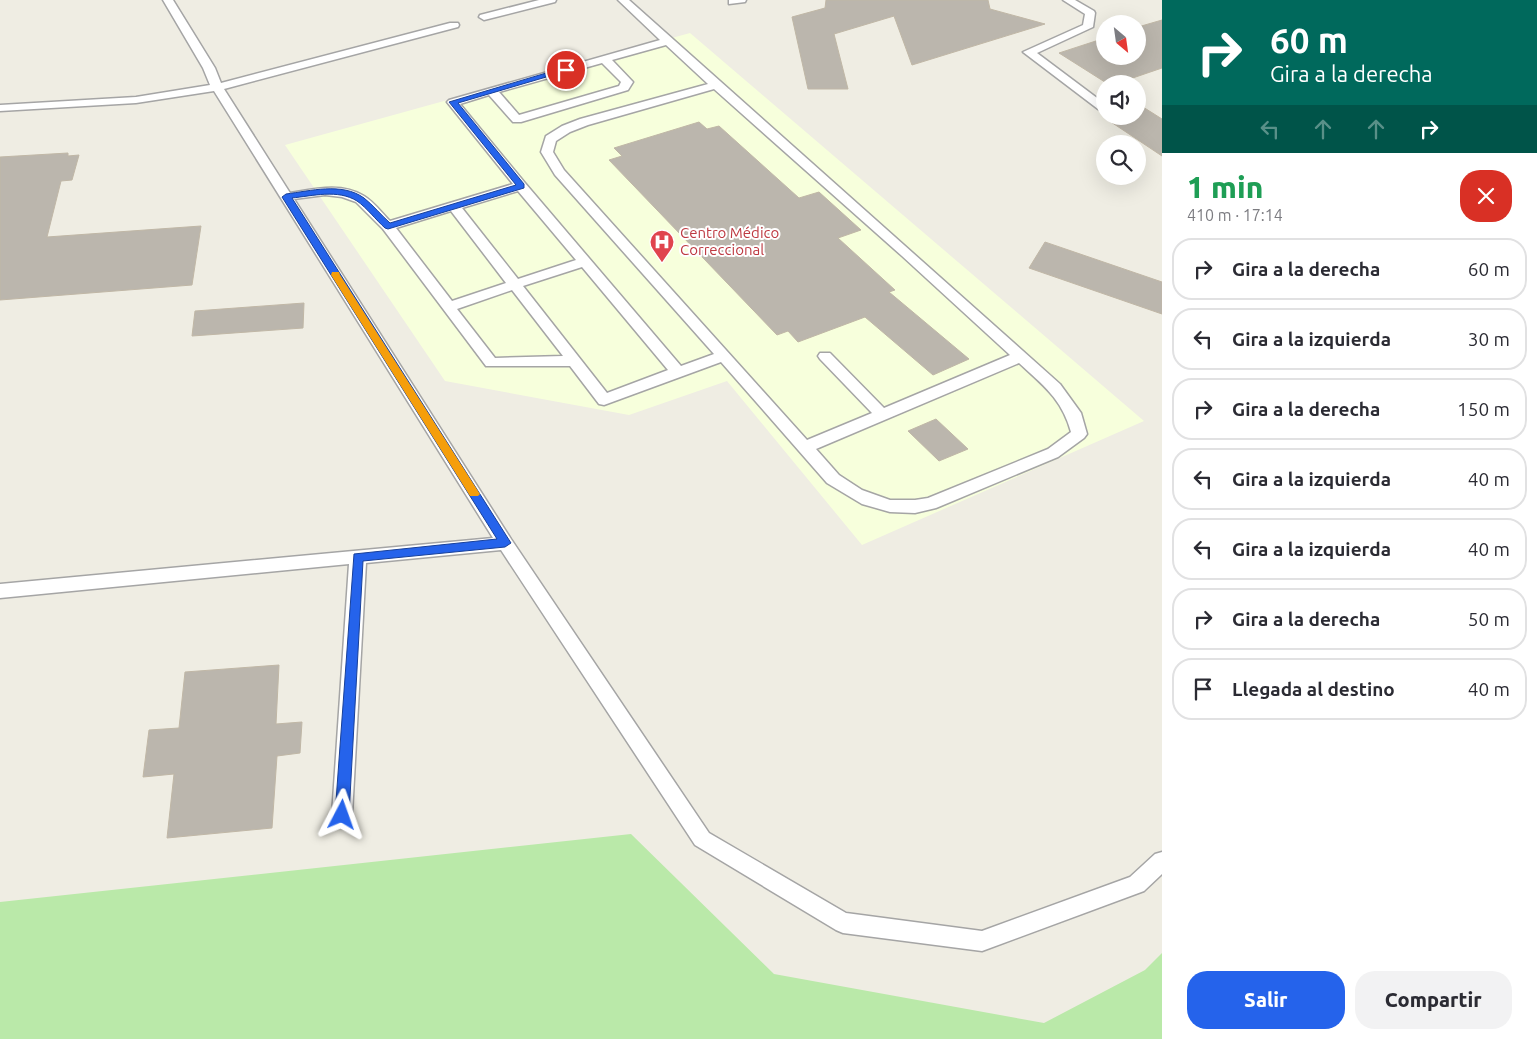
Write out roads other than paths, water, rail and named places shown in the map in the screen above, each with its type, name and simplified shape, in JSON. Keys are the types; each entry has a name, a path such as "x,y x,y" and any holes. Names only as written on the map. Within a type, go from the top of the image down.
{"lane":[{"path":"168,0 209,68 217,87 505,543 702,839 843,923 982,941 1137,884 1162,861"},
{"path":"484,17 551,0"},
{"path":"623,0 716,85 907,253 1055,388 1073,413 1079,434 1053,453 930,504 909,508 887,506 860,498 833,479 559,172 547,152 550,139 566,129 584,122 716,85"},
{"path":"1068,0 1090,13 1088,27 1029,52 1096,102"},
{"path":"0,108 136,100 217,87 454,25"},
{"path":"668,41 453,102 521,186 678,372"},
{"path":"490,91 517,119 624,88 627,82 604,59"},
{"path":"388,226 521,186"},
{"path":"286,197 325,191 344,193 360,199 388,226 491,363 574,361"},
{"path":"454,206 604,400 724,356"},
{"path":"448,307 585,261"},
{"path":"825,356 882,415"},
{"path":"804,448 1020,357"},
{"path":"0,591 505,543"},
{"path":"342,815 358,557"}],"place":[{"name":"Centro Médico Correccional","path":"662,263"}]}
